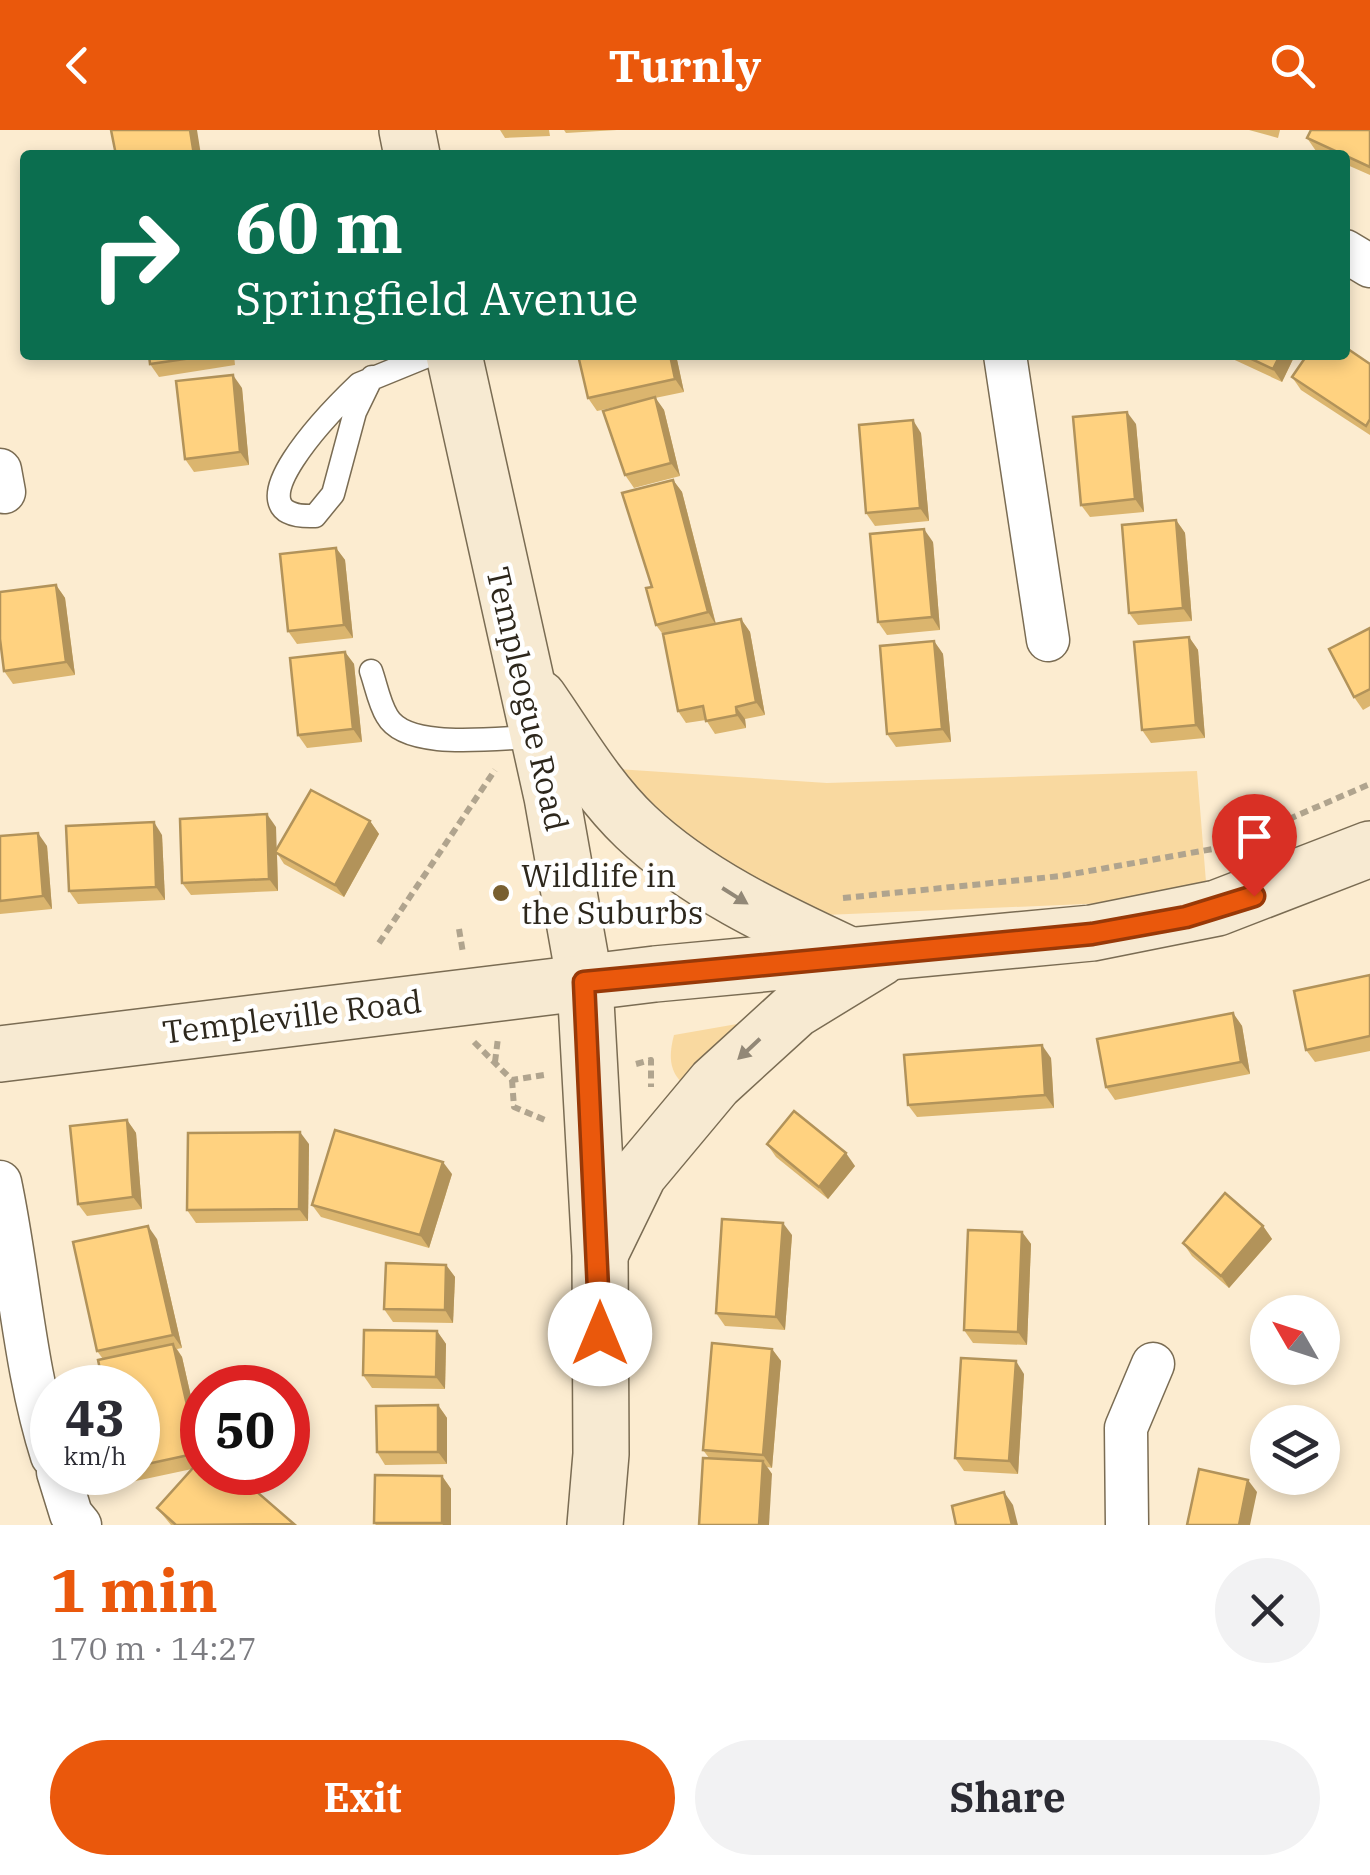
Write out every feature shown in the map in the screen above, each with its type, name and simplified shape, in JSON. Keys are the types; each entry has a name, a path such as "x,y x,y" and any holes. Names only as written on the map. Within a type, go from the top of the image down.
{"main road":[{"name":"Templeogue Road","path":"455,360 521,672 518,751 584,982 600,1255 601,1454 594,1525"},
{"path":"521,672 605,792 636,826 775,920 870,954"},
{"name":"Templeville Road","path":"0,1054 584,982 1092,934 1186,917 1290,883 1370,849"},
{"path":"600,1255 640,1174 738,1060 795,1010 870,954"}],"street":[{"path":"1006,360 1048,640"},
{"path":"0,1182 19,1270 32,1365"},
{"path":"1128,1525 1126,1428 1153,1364"},
{"path":"65,1495 71,1514 80,1525"}],"lane":[{"path":"372,376 355,412 333,494 314,516 295,517 284,510 278,495 283,470 340,402 372,376 416,360"},
{"path":"371,671 388,719 408,734 518,751"}],"path":[{"path":"379,944 518,751"},
{"path":"834,899 1062,876 1224,848 1370,784"},
{"path":"498,1038 491,1060 512,1080 514,1107 536,1116"},
{"path":"635,1064 651,1060"},
{"path":"512,1080 528,1078"}],"shaded area":[{"path":"602,768 827,783 1197,771 1206,882 1108,903 802,916 760,896"},
{"path":"737,1024 738,1028 685,1085 679,1080 671,1062 674,1035"}],"building":[{"path":"111,130 190,130 193,150 115,150"},
{"path":"1311,130 1370,130 1370,167 1350,158 1350,150 1333,150 1307,138"},
{"path":"1350,350 1370,364 1370,419 1366,426 1292,377 1304,360 1350,360"},
{"path":"579,360 671,360 675,379 588,398"},
{"path":"1254,360 1278,360 1273,369"},
{"path":"233,375 240,452 185,459 176,381"},
{"path":"655,397 671,463 625,475 603,411"},
{"path":"1127,412 1135,499 1081,505 1073,417"},
{"path":"913,420 920,508 866,513 859,425"},
{"path":"673,480 708,612 656,625 646,588 652,587 622,493"},
{"path":"1176,520 1183,608 1129,613 1122,525"},
{"path":"924,529 932,617 878,622 870,534"},
{"path":"336,548 344,625 288,631 280,554"},
{"path":"56,585 66,662 4,671 0,592"},
{"path":"741,619 756,702 736,707 737,715 706,721 703,706 678,711 663,634"},
{"path":"1370,628 1370,689 1354,697 1329,649"},
{"path":"1189,637 1196,725 1142,730 1134,642"},
{"path":"934,641 942,729 887,734 880,646"},
{"path":"345,652 353,729 298,735 290,658"},
{"path":"311,790 370,821 335,885 275,852"},
{"path":"267,814 269,879 182,883 180,819"},
{"path":"154,822 156,887 69,891 66,826"},
{"path":"38,833 43,896 0,901 0,836"},
{"path":"1370,975 1370,1036 1306,1050 1294,991"},
{"path":"1233,1013 1241,1062 1106,1087 1097,1039"},
{"path":"1042,1045 1045,1095 908,1105 904,1055"},
{"path":"794,1111 846,1153 819,1187 767,1144"},
{"path":"127,1120 133,1197 78,1204 70,1126"},
{"path":"335,1130 443,1162 420,1235 312,1205"},
{"path":"300,1132 299,1209 187,1210 188,1133"},
{"path":"1225,1193 1263,1226 1221,1276 1183,1243"},
{"path":"722,1219 783,1223 776,1317 716,1313"},
{"path":"148,1226 173,1335 97,1351 73,1242"},
{"path":"968,1230 1022,1232 1018,1332 964,1330"},
{"path":"386,1263 446,1265 445,1310 384,1309"},
{"path":"364,1330 437,1331 436,1377 363,1375"},
{"path":"712,1343 772,1349 763,1455 703,1450"},
{"path":"173,1344 180,1375 180,1457 160,1461 160,1365 99,1365 98,1360"},
{"path":"961,1358 1016,1361 1009,1461 955,1458"},
{"path":"438,1405 438,1452 377,1452 376,1406"},
{"path":"703,1458 763,1461 759,1525 699,1525"},
{"path":"1199,1469 1248,1480 1239,1525 1187,1525"},
{"path":"375,1475 442,1476 442,1523 374,1523"},
{"path":"180,1482 180,1495 261,1495 294,1524 176,1525 157,1508"},
{"path":"1004,1492 1012,1525 956,1525 952,1506"}],"place":[{"name":"Wildlife in the Suburbs","path":"501,893"}],"route":[{"path":"600,1334 600,1255 584,982 1092,934 1186,917 1254,896"}]}
